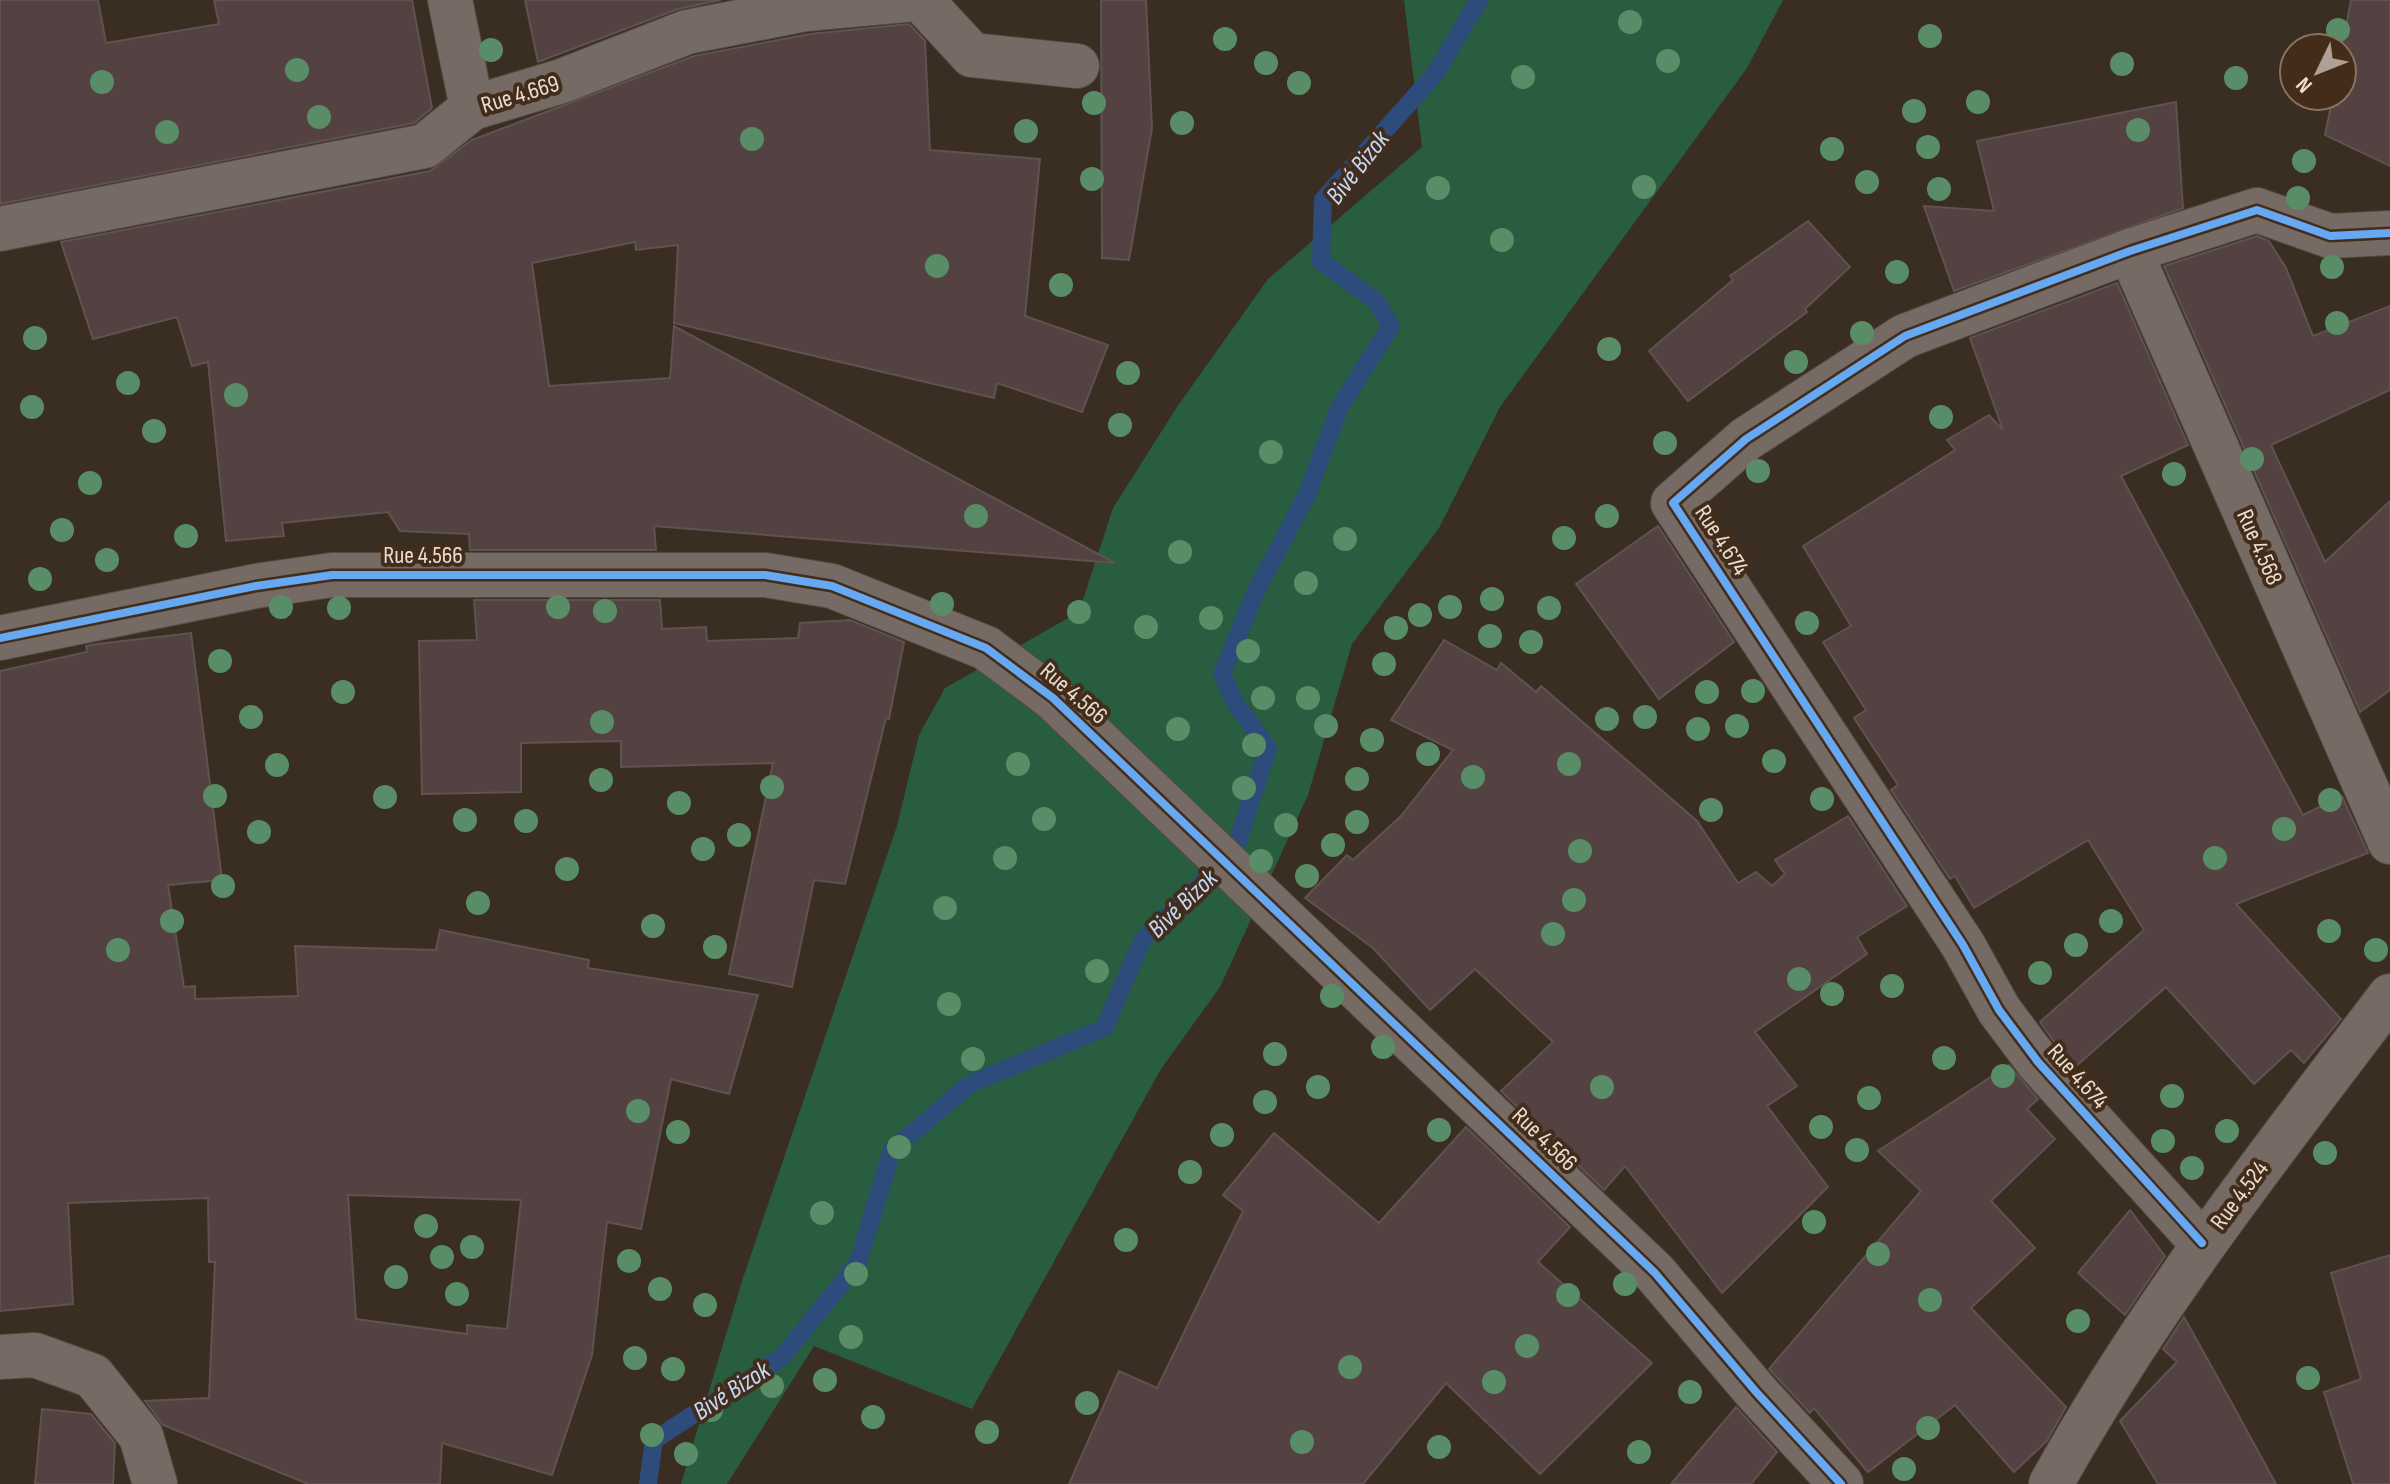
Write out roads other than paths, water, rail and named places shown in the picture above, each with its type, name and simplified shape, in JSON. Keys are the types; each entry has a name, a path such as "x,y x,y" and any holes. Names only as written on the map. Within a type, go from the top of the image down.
{"street":[{"path":"450,0 472,108"},
{"name":"Rue 4.669","path":"0,229 425,146 472,108 562,81 687,32 806,9 905,0"},
{"path":"921,0 972,55 1077,66"},
{"name":"Rue 4.674","path":"2202,1243 2038,1062 1999,1010 1963,945 1673,503 1746,439 1905,336 2130,251 2257,210 2330,236 2390,233"},
{"name":"Rue 4.568","path":"2130,251 2390,842"},
{"name":"Rue 4.566","path":"0,638 256,586 332,575 765,575 832,586 986,648 1053,698 1655,1273 1757,1393 1841,1484"},
{"name":"Rue 4.524","path":"2051,1484 2077,1436 2202,1243 2390,996"},
{"path":"0,1357 35,1355 93,1376 141,1436 155,1484"}],"waterway":[{"name":"Bivé Bizok","path":"648,1484 654,1440 781,1358 858,1263 892,1150 970,1084 1104,1028 1143,939 1234,853 1268,748 1236,704 1222,674 1255,593 1308,493 1339,408 1391,326 1377,302 1321,261 1323,200 1435,74 1479,0"}]}
